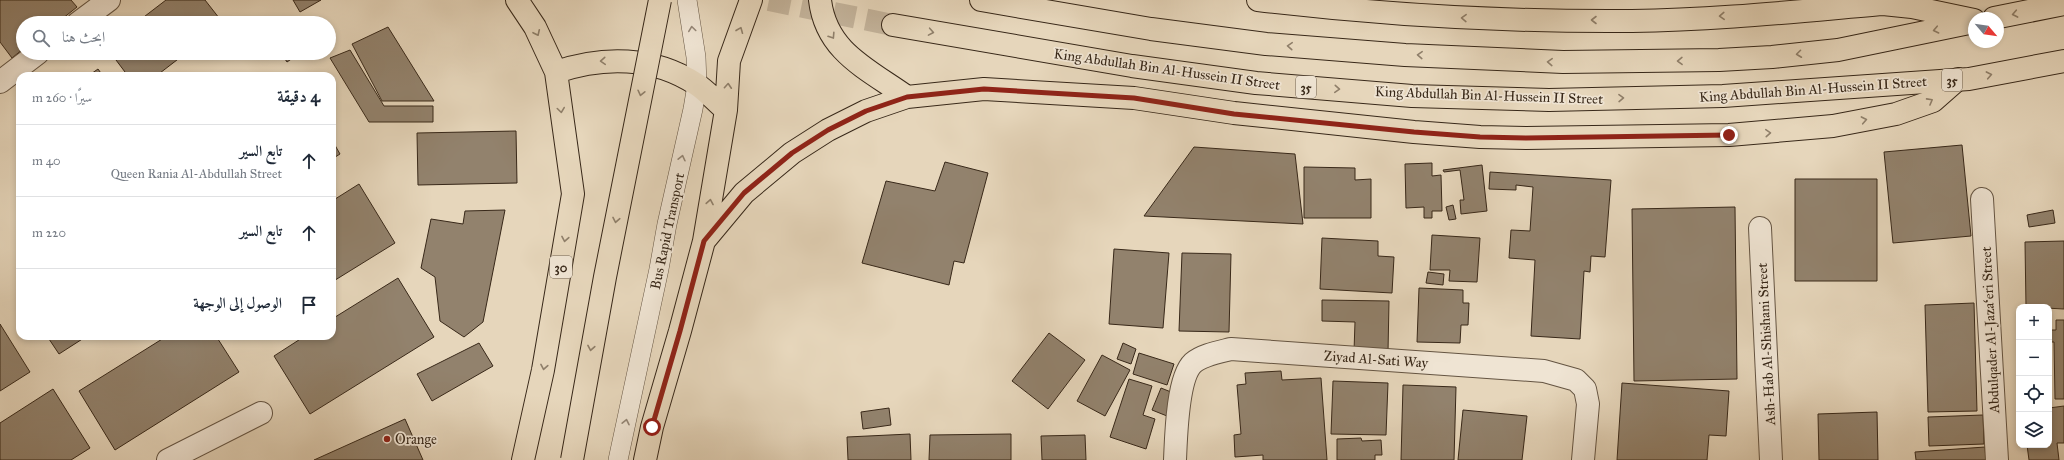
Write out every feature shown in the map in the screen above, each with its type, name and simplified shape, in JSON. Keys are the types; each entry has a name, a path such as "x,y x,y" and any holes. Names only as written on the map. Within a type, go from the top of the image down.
{"main road":[{"path":"517,0 535,27 556,72 579,64 603,61 628,61 658,67 675,73 696,85 726,110"},
{"path":"572,460 609,254 660,0"},
{"path":"645,460 652,427 704,241 726,110 730,61 751,0"},
{"path":"820,0 822,16 831,37 846,54 907,97"},
{"path":"981,0 1143,27 1266,44 1405,55 1564,62 1719,60 1772,57 1838,50 1968,22"},
{"path":"1258,0 1346,10 1492,20 1633,21 1769,7 1883,4 1912,7 1968,20"},
{"path":"2004,16 2064,4"},
{"name":"King Abdullah Bin Al-Hussein II Street","path":"893,25 1132,66 1256,83 1412,96 1549,100 1723,96 1958,79 2064,61"},
{"name":"30","path":"523,460 543,370 573,194 556,72"},
{"path":"704,241 744,193 792,153 828,130 860,114 907,97 984,89 1134,98 1234,114 1480,137 1526,138 1721,135 1833,126 1896,114 1933,101 1958,79"}],"street":[{"path":"87,16 109,0"},
{"path":"0,82 29,60"},
{"name":"Abdulqader Al-Jaza‘eri Street","path":"1982,199 1997,460"},
{"name":"Ash-Hab Al-Shishani Street","path":"1760,228 1771,460"},
{"name":"Ziyad Al-Sati Way","path":"1175,460 1178,407 1183,383 1192,363 1211,354 1231,349 1544,371 1565,375 1576,380 1585,389 1588,404 1583,460"},
{"path":"168,460 261,413"}],"lane":[{"name":"Bus Rapid Transport","path":"618,460 659,269 667,224 693,109 696,85 696,57 687,0"}],"building":[{"path":"0,0 71,0 77,7 66,16 16,16 16,55 12,58 0,42"},
{"path":"166,0 205,0 218,16 145,16"},
{"path":"293,0 321,0 300,12"},
{"path":"388,27 434,101 382,101 352,44"},
{"path":"350,50 384,106 433,106 433,122 369,122 331,60 336,60 336,56"},
{"path":"116,60 177,60 161,72 125,72"},
{"path":"516,131 517,183 418,185 417,133"},
{"path":"1962,145 1971,236 1893,243 1884,152"},
{"path":"336,147 340,154 336,156"},
{"path":"1194,147 1295,154 1303,224 1144,216"},
{"path":"945,162 988,173 964,263 954,261 949,285 862,263 886,181 935,191"},
{"path":"1432,163 1432,176 1441,175 1442,211 1432,211 1432,218 1424,218 1424,207 1406,208 1405,164"},
{"path":"1482,165 1487,211 1461,214 1460,200 1464,200 1460,170 1444,172 1443,170"},
{"path":"1304,167 1355,168 1355,180 1371,179 1371,218 1304,218"},
{"path":"1490,172 1611,180 1605,257 1591,256 1590,272 1584,271 1580,339 1531,336 1535,260 1509,258 1511,230 1530,231 1533,187 1516,185 1516,190 1489,189"},
{"path":"1795,179 1877,179 1877,281 1795,281"},
{"path":"359,184 395,243 336,280 336,198"},
{"path":"1453,205 1456,219 1449,220 1446,207"},
{"path":"1735,207 1737,379 1634,381 1632,209"},
{"path":"505,210 483,322 464,337 440,321 435,277 421,268 431,219 463,224 465,211"},
{"path":"2053,210 2055,223 2029,227 2027,215"},
{"path":"1432,235 1480,238 1477,282 1449,281 1450,270 1430,270"},
{"path":"1322,238 1378,241 1378,256 1394,257 1392,293 1320,289"},
{"path":"2064,241 2064,309 2052,308 2052,304 2026,304 2025,242"},
{"path":"1114,249 1169,253 1163,328 1109,324"},
{"path":"1182,253 1231,254 1229,332 1179,331"},
{"path":"1428,272 1444,274 1443,285 1426,283"},
{"path":"398,278 434,337 310,414 274,356 299,340 336,340 336,317"},
{"path":"1419,288 1463,290 1463,303 1469,303 1468,325 1461,325 1460,343 1417,342"},
{"path":"1322,300 1389,301 1388,352 1354,351 1355,322 1322,321"},
{"path":"1974,303 1977,411 1928,412 1925,305"},
{"path":"2056,320 2064,320 2064,399 2055,399 2054,342 2052,342 2052,330 2056,330"},
{"path":"0,324 30,372 0,391"},
{"path":"1049,333 1085,360 1048,409 1012,381"},
{"path":"50,340 81,340 59,354"},
{"path":"161,340 219,340 239,372 115,450 79,391"},
{"path":"479,343 493,366 432,401 417,374"},
{"path":"1123,343 1136,349 1131,364 1117,359"},
{"path":"1139,353 1174,364 1167,385 1133,374"},
{"path":"1102,355 1130,370 1105,416 1077,401"},
{"path":"1281,371 1282,380 1321,378 1327,460 1263,460 1263,455 1235,457 1234,435 1241,434 1237,385 1246,384 1245,373"},
{"path":"1129,379 1152,386 1143,415 1155,419 1146,449 1110,437"},
{"path":"1333,381 1388,383 1386,435 1331,434"},
{"path":"1622,383 1729,391 1726,436 1709,435 1707,460 1617,460"},
{"path":"1403,385 1456,387 1454,460 1401,460"},
{"path":"1161,388 1176,394 1167,416 1152,410"},
{"path":"53,389 90,448 71,460 0,460 0,423"},
{"path":"2064,406 2064,443 2057,443 2059,460 2029,460 2027,448 2052,448 2052,408"},
{"path":"889,408 891,425 863,429 861,412"},
{"path":"1463,410 1527,416 1522,460 1458,460"},
{"path":"1877,412 1878,460 1819,460 1818,414"},
{"path":"1983,415 1984,444 1929,446 1928,417"},
{"name":"Orange","path":"405,419 423,460 314,460"},
{"path":"910,434 911,460 848,460 847,437"},
{"path":"1011,434 1011,460 929,460 930,435"},
{"path":"1085,435 1086,460 1042,460 1041,436"},
{"path":"1361,438 1362,441 1381,440 1382,455 1375,455 1375,460 1337,460 1337,439"},
{"path":"1985,447 1986,460 1916,460 1915,452"}],"tunnel":[{"path":"769,0 893,25"}],"place":[{"name":"Orange","path":"387,439"}],"route":[{"path":"652,427 704,241 744,193 792,153 828,130 866,111 907,97 984,89 1134,98 1234,114 1480,137 1526,138 1729,135"}]}
